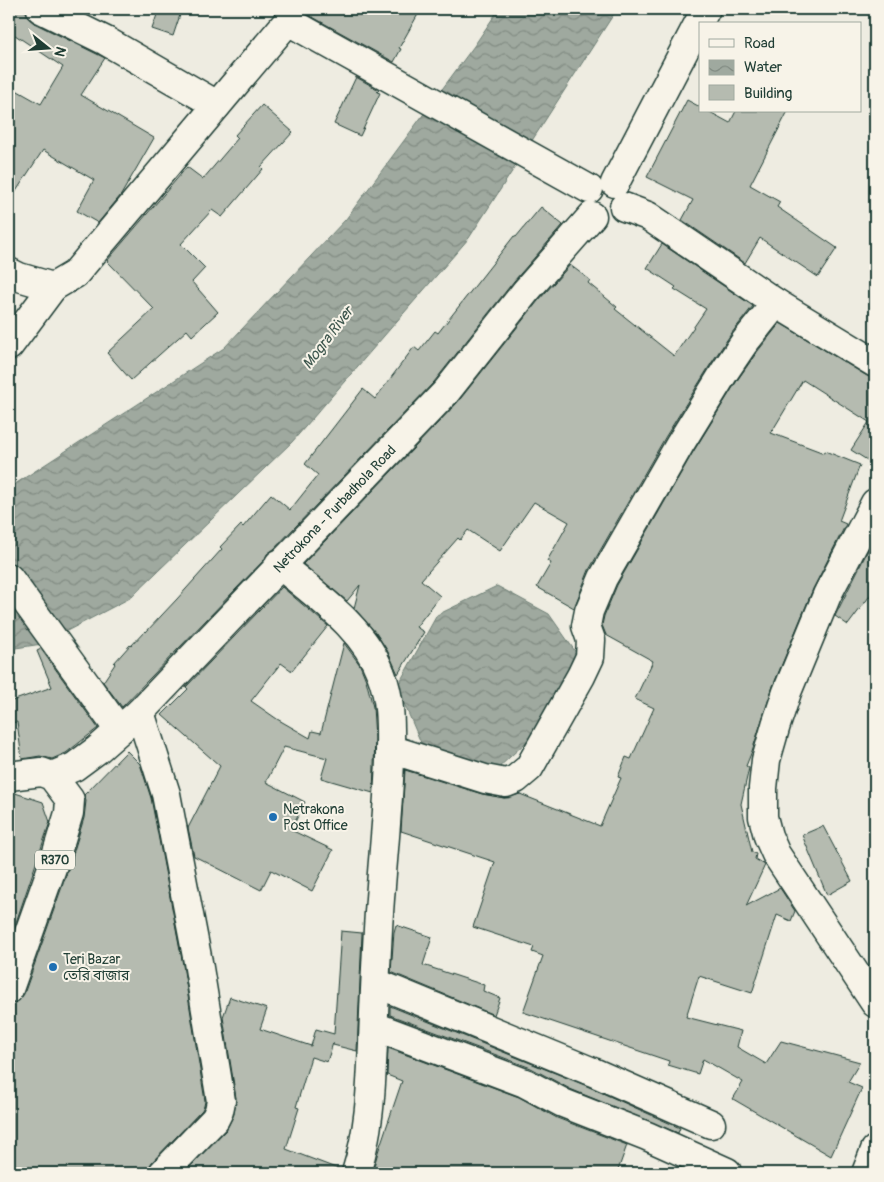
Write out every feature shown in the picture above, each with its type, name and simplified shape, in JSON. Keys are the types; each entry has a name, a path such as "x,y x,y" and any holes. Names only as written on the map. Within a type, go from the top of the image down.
{"street":[{"path":"41,9 85,18 217,105"},
{"path":"700,22 706,9"},
{"path":"9,346 53,287 75,274 291,15 375,70 581,184 609,180 620,195 648,216 776,303 875,363"},
{"path":"581,184 586,204 592,216 598,219 611,219 617,216 620,195 699,24"},
{"name":"Netrokona - Purbadhola Road","path":"52,776 74,767 140,712 446,392 526,291 592,216"},
{"path":"9,272 19,277 53,287"},
{"path":"390,749 485,779 506,783 516,779 529,768 590,657 591,640 586,626 589,611 603,578 680,444 725,372 744,343 776,303"},
{"path":"875,503 827,595 787,692 766,760 763,816 768,836 776,854 875,1003"},
{"path":"280,564 351,626 376,660 388,697 390,722 389,789 378,928 371,1100 362,1154 356,1173"},
{"path":"9,578 119,730"},
{"path":"140,712 166,794 198,962 221,1101 215,1119 163,1173"},
{"path":"9,776 41,772 52,776"},
{"name":"R370","path":"9,988 54,862 69,812 70,800 52,776"},
{"path":"376,983 593,1072 711,1124"},
{"path":"374,1026 517,1080 562,1103 647,1136 727,1172"},
{"path":"866,1173 875,1150"}],"water":[{"name":"Mogra River","path":"499,9 617,9 469,238 292,442 130,598 42,644 9,649 9,488 224,348 346,219 474,46"},
{"path":"497,586 549,614 577,654 556,714 496,770 425,752 397,687 437,615"}],"building":[{"path":"9,9 26,11 28,18 34,23 105,58 81,95 154,138 121,195 98,223 77,211 94,180 43,150 9,202 9,86 41,104 63,67 9,31"},
{"path":"159,9 182,9 173,36 152,29"},
{"path":"298,9 421,9 399,48 401,49 394,62"},
{"path":"356,77 379,90 377,92 380,93 360,136 334,124"},
{"path":"687,100 699,106 699,112 710,112 730,123 736,112 787,112 750,185 780,202 777,207 837,248 818,277 760,238 745,263 682,220 693,200 647,177"},
{"path":"262,105 293,132 261,167 263,169 222,217 212,210 181,244 205,268 192,282 218,312 192,336 187,330 131,380 107,353 154,309 107,261 187,167 203,179 238,138 235,135"},
{"path":"541,207 563,225 514,281 434,382 122,707 103,682 114,663 177,599 222,549 220,547 241,525 243,527 271,494 290,510 318,475 305,464 363,389 375,399 414,347 419,351 435,331 438,333 514,236 516,237"},
{"path":"662,244 753,306 712,362 666,436 589,570 574,608 537,587 551,563 547,561 569,522 534,502 500,551 468,530 460,540 458,538 421,580 440,596 416,627 424,632 398,674 387,650 376,633 354,608 360,585 347,601 303,564 457,403 538,301 570,265 590,280 588,283 617,307 615,309 674,356 706,309 674,289 676,287 647,268"},
{"path":"780,323 875,379 875,465 851,450 869,422 803,380 771,433 860,465 839,521 846,524 813,589 773,686 746,766 749,768 741,804 752,852 756,854 755,859 765,865 746,906 780,888 795,911 791,921 777,915 752,993 699,976 686,1017 741,1031 737,1047 766,1064 781,1041 860,1062 848,1082 862,1088 831,1156 733,1099 743,1082 703,1059 698,1074 668,1065 669,1061 523,1012 543,956 532,952 534,947 473,927 495,862 401,831 405,770 482,794 504,798 520,794 600,826 621,778 618,777 626,757 631,759 654,708 635,699 653,661 606,635 602,625 604,616 617,585 693,452 738,379"},
{"path":"875,536 875,589 848,625 835,616"},
{"path":"282,587 328,626 292,671 281,663 251,701 310,738 312,731 321,733 344,643 360,665 373,707 375,738 373,793 321,778 327,758 284,747 266,782 305,802 291,830 333,850 312,891 271,870 261,890 194,856 188,828 220,766 162,715 188,689 186,687"},
{"path":"41,649 98,728 66,753 52,759 40,756 22,759 17,722 9,723 9,702 52,687 37,651"},
{"path":"127,751 140,764 151,798 183,965 205,1101 204,1106 152,1162 148,1173 9,1173 9,1004 19,1001 24,994 69,867 84,818 86,801 84,795"},
{"path":"9,791 43,802 50,822 9,943"},
{"path":"823,826 852,881 827,895 802,835"},
{"path":"396,925 432,937 423,965 484,985 483,991 500,998 494,1015 391,972"},
{"path":"341,931 362,933 357,1051 333,1045 333,1043 327,1062 311,1057 296,1107 299,1108 286,1149 341,1170 341,1173 184,1173 226,1130 234,1114 236,1098 223,1017 230,997 267,1009 260,1029 311,1046 316,1029 334,1034"},
{"path":"390,1006 587,1086 680,1128 678,1133 570,1089 531,1068 390,1015"},
{"path":"388,1048 519,1097 557,1118 627,1145 617,1173 372,1173 402,1081 387,1075"}],"place":[{"name":"Netrakona Post Office","path":"273,817"},
{"name":"Teri Bazar তেরি বাজার","path":"53,967"}]}
